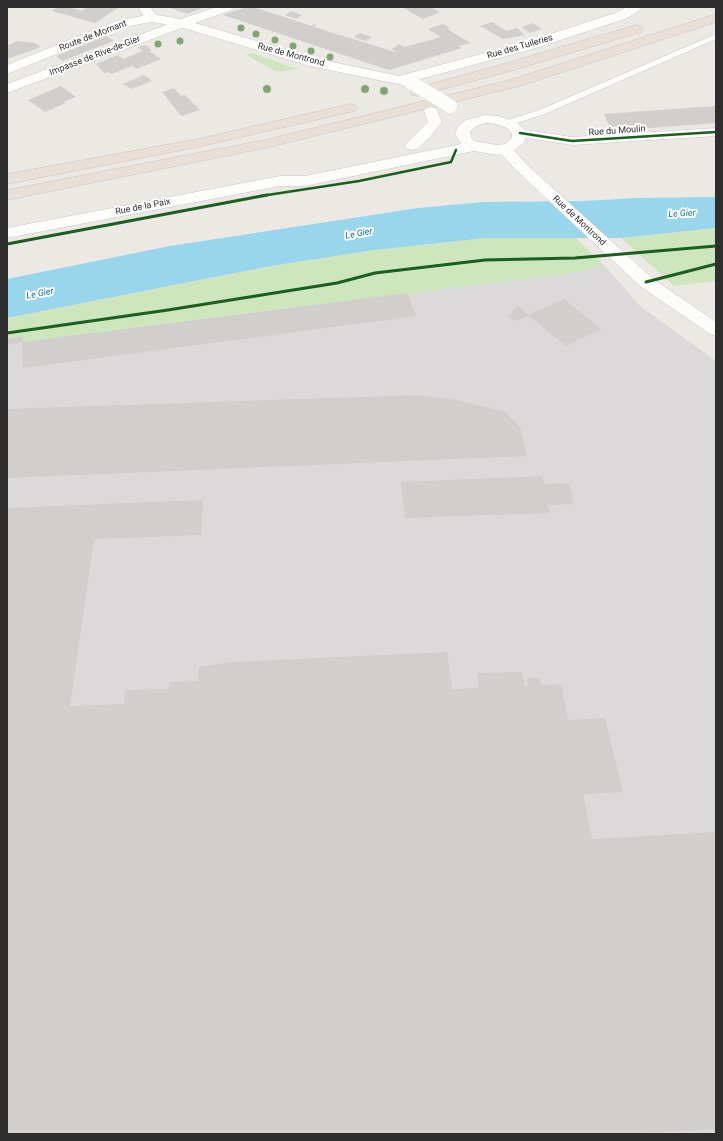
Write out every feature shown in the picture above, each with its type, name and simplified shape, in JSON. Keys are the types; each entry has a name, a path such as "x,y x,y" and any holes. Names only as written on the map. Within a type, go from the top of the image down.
{"highway":[{"path":"694,12 710,7"},
{"path":"7,195 265,144 515,83 716,18"},
{"path":"407,85 502,69 648,26"},
{"path":"7,179 198,143 360,106"}],"main road":[{"path":"144,7 152,18"},
{"name":"Impasse de Rive-de-Gier","path":"7,89 228,7"},
{"name":"Rue des Tuileries","path":"407,85 620,16 636,7"},
{"name":"Route de Mornant","path":"7,70 121,24 152,18 182,23"},
{"name":"Rue de Montrond","path":"182,23 316,63 407,85 452,107 474,121"},
{"path":"407,85 431,111 435,122 412,146"},
{"path":"491,119 508,123 516,128 520,133 519,140 505,149 489,150 474,146 464,139 462,134 465,127 474,121 491,119"},
{"name":"Rue du Moulin","path":"520,133 572,141 716,132"},
{"name":"Rue de la Paix","path":"280,181 299,172 462,134"},
{"name":"Rue de la Paix","path":"7,233 280,181 305,181 474,146"},
{"name":"Rue de Montrond","path":"505,149 520,166 646,282 716,330"}],"lane":[{"path":"508,123 542,112 716,36"}],"shaded area":[{"path":"604,265 640,306 716,361 716,1134 7,1134 7,339 23,336 23,342 582,272"}],"green space":[{"path":"252,53 297,69 277,72 246,55"},
{"path":"716,228 716,281 674,286 621,238"},
{"path":"486,238 576,238 604,265 582,272 22,342 23,336 7,339 7,318 271,266 375,250"}],"water":[{"name":"Le Gier","path":"716,197 716,228 621,238 486,238 375,250 271,266 7,318 7,279 170,246 418,208 484,202"}],"building":[{"path":"58,7 68,7 82,11 87,7 119,7 95,23 52,11"},
{"path":"168,7 205,7 187,14"},
{"path":"246,7 253,7 312,26 314,24 316,25 314,27 395,52 396,51 391,50 399,44 405,47 441,37 428,29 443,24 450,28 447,29 471,43 458,46 462,48 389,70 223,15"},
{"path":"402,7 430,7 440,12 423,19"},
{"path":"291,11 302,15 296,19 285,15"},
{"path":"492,22 506,31 517,28 525,35 503,39 480,26"},
{"path":"533,23 542,29 530,33 522,27"},
{"path":"360,33 372,37 366,41 354,37"},
{"path":"106,36 114,41 62,61 56,56"},
{"path":"17,41 35,43 41,47 7,59 7,46"},
{"path":"145,45 152,50 149,51 161,59 136,69 132,66 111,74 108,72 104,73 96,64 118,55 123,59 143,51 138,47"},
{"path":"144,75 152,81 131,89 123,84"},
{"path":"61,86 76,97 45,112 28,100"},
{"path":"174,88 181,96 185,95 200,110 181,116 162,92"},
{"path":"716,106 716,123 611,131 604,114"},
{"path":"408,293 416,316 23,368 22,342"},
{"path":"564,299 601,329 566,346 529,316 517,321 509,318 517,305 528,315"},
{"path":"23,336 22,342 7,345 7,339"},
{"path":"418,395 456,400 505,412 520,427 527,456 7,478 7,409"},
{"path":"542,476 544,484 569,483 574,504 548,505 550,513 405,518 401,482"},
{"path":"203,500 201,535 94,539 70,706 124,704 126,690 169,689 170,682 198,681 199,667 231,662 447,652 452,689 479,688 477,673 522,672 525,686 528,686 527,678 540,678 541,685 561,684 568,720 605,718 623,792 583,794 592,839 716,832 716,1129 628,1134 7,1134 7,508"}],"cycle path":[{"path":"520,133 572,141 716,132"},
{"path":"7,244 236,200 359,181 451,162 456,150"},
{"path":"7,333 168,310 337,283 375,273 485,260 575,258 716,246"},
{"path":"646,282 716,264"}]}
